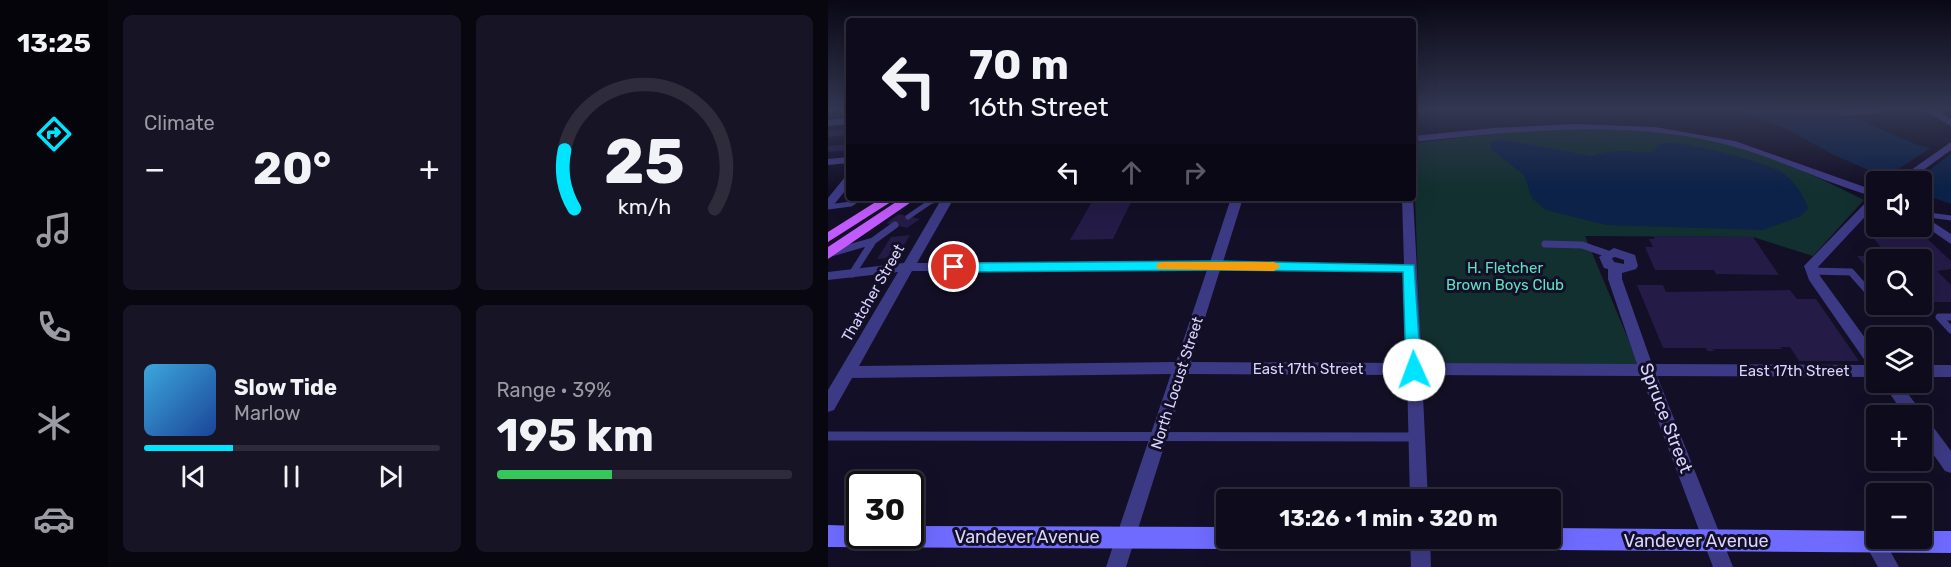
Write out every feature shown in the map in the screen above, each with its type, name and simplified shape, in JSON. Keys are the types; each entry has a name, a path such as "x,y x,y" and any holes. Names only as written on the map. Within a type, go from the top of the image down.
{"main road":[{"path":"828,238 886,201"},
{"path":"828,254 907,201"}],"street":[{"path":"1416,139 1445,136"},
{"path":"1693,136 1736,145 1801,166 1866,191"},
{"path":"1914,171 1949,145"},
{"path":"828,162 846,160"},
{"path":"828,206 846,182"},
{"name":"Thatcher Street","path":"828,405 946,201"},
{"name":"North Locust Street","path":"1116,567 1236,201"},
{"path":"1408,201 1418,489"},
{"path":"1866,209 1811,266 1811,271 1866,350"},
{"path":"1932,226 1948,236"},
{"name":"Spruce Street","path":"1612,261 1615,279 1647,371 1724,567"},
{"path":"828,276 906,267 1410,268"},
{"name":"East 17th Street","path":"847,372 1182,368 1866,371"},
{"path":"1932,371 1951,371"},
{"path":"1932,439 1951,465"},
{"name":"Vandever Avenue","path":"828,536 1216,538"},
{"name":"Vandever Avenue","path":"1561,540 1866,542"},
{"name":"Vandever Avenue","path":"1932,542 1951,542"},
{"path":"1420,549 1421,567"},
{"path":"1878,549 1889,567"}],"lane":[{"path":"828,206 851,204 856,201"},
{"path":"908,217 933,201"},
{"path":"1932,215 1951,218"},
{"path":"828,254 873,241 895,225"},
{"path":"852,273 873,241"},
{"path":"1545,244 1582,245 1612,261"},
{"path":"1811,271 1851,272 1866,289"},
{"path":"1951,317 1939,317 1951,330"},
{"path":"828,436 1416,437"}],"green space":[{"name":"H. Fletcher Brown Boys Club","path":"1470,136 1695,136 1730,144 1776,160 1864,200 1813,256 1753,237 1585,236 1639,365 1421,364 1415,201 1416,143"}],"water":[{"path":"1800,136 1898,136 1918,145 1951,153 1951,204 1932,197 1932,171 1870,171"},
{"path":"1498,139 1591,156 1625,151 1650,153 1660,144 1669,143 1720,152 1781,172 1798,188 1808,208 1801,216 1763,230 1606,225 1546,210 1532,198 1524,175 1491,149 1490,142"}],"pier":[{"path":"1934,146 1951,149 1951,154 1928,171 1895,171"}],"building":[{"path":"846,144 846,150 828,152 828,146"},
{"path":"1092,201 1132,201 1113,239 1070,240"},
{"path":"899,214 920,219 907,228 886,223"},
{"path":"910,235 897,257 877,259 891,237"},
{"path":"1653,236 1753,237 1779,275 1716,274 1714,270 1655,270 1645,247 1653,247 1649,239 1655,239"},
{"path":"1873,237 1925,237 1951,261 1951,269 1937,271 1951,285 1951,302 1932,302 1932,249 1882,249"},
{"path":"1857,256 1866,256 1866,266"},
{"path":"1637,285 1663,285 1666,292 1790,290 1797,299 1816,299 1859,361 1799,361 1790,347 1712,349 1715,351 1707,351 1706,348 1663,348"}],"slow traffic":[{"path":"1163,266 1274,266"}],"route":[{"path":"954,267 1410,268 1414,370"}]}
